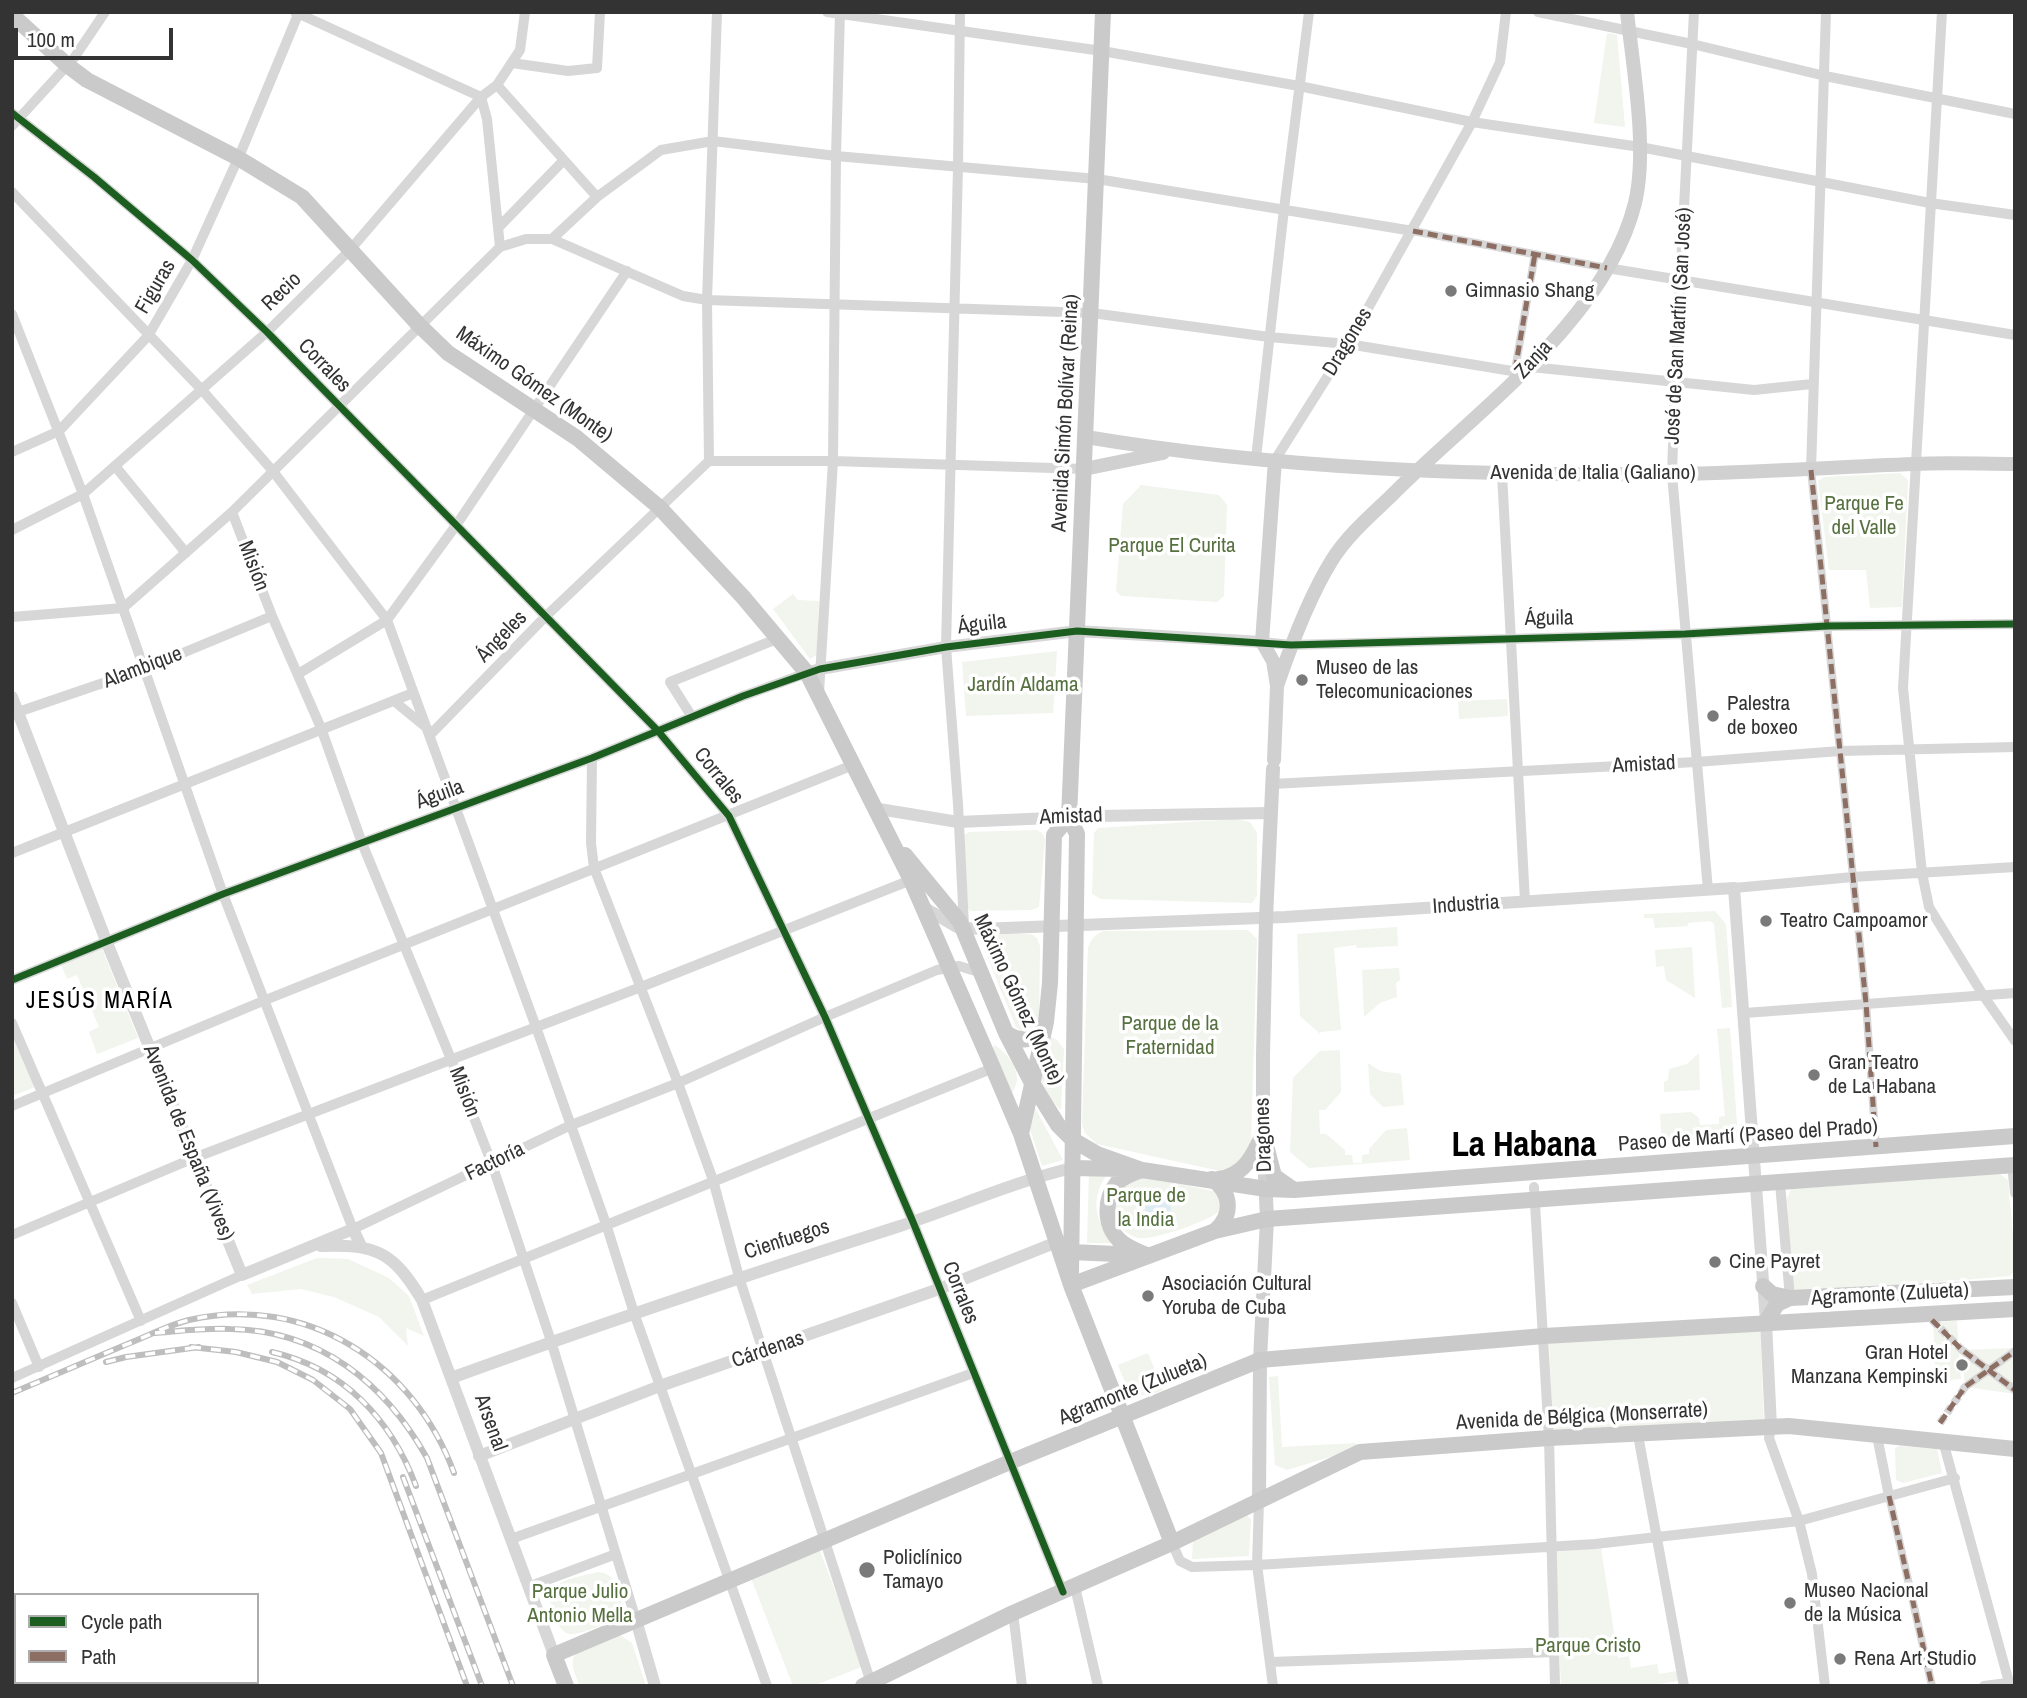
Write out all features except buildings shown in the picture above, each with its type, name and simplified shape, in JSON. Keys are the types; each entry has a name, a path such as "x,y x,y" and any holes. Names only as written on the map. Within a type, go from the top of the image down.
{"main road":[{"name":"Avenida Simón Bolívar (Reina)","path":"1073,1140 1077,834 1069,817 1103,12"},
{"name":"Zanja","path":"1291,645 1333,559 1365,521 1523,370 1581,306 1607,268 1627,227 1639,181 1640,146 1627,12"},
{"name":"Máximo Gómez (Monte)","path":"12,15 67,65 114,95 238,158 302,197 419,325 449,353 596,452 659,507 779,638 814,671 819,693 911,880 1021,1134 1071,1286 1172,1543"},
{"name":"Avenida de Italia (Galiano)","path":"1086,437 1171,451 1502,474 1672,474 1916,464 2015,464"},
{"name":"Avenida de Italia (Galiano)","path":"1084,469 1171,451"},
{"name":"Dragones","path":"1259,1501 1260,1360 1267,1219 1263,1133 1266,918 1277,686 1273,661 1262,642 1275,460"},
{"name":"Dragones","path":"1277,686 1291,645"},
{"name":"Máximo Gómez (Monte)","path":"877,815 964,929 1006,1033 1058,1125 1073,1140 1071,1286"},
{"name":"Avenida Simón Bolívar (Reina)","path":"1021,1134 1046,1022 1054,835 1069,817"},
{"path":"1006,1033 1020,1041 1029,1040 1042,1032 1046,1022"},
{"path":"1212,1179 1231,1176 1244,1167 1253,1156 1263,1133"},
{"path":"1263,1133 1274,1176 1294,1190"},
{"name":"Paseo de Martí (Paseo del Prado)","path":"1073,1140 1097,1154 1142,1170 1266,1189 1294,1190 2015,1136"},
{"path":"1878,1147 1882,1174"},
{"path":"1071,1286 1215,1231 1267,1219 1498,1202 1538,1195 1755,1191 1780,1183 2014,1165"},
{"name":"Cienfuegos","path":"1072,1168 1142,1170"},
{"path":"1142,1170 1129,1174 1117,1183 1110,1197 1108,1219 1117,1239 1149,1256"},
{"path":"1538,1195 1537,1178 1544,1173"},
{"path":"1496,1175 1504,1179 1509,1190 1506,1198 1498,1202"},
{"path":"1212,1179 1219,1184 1228,1200 1226,1217 1215,1231"},
{"path":"1057,1242 1071,1252 1149,1256"},
{"path":"1763,1286 1772,1294 1790,1298"},
{"name":"Agramonte (Zulueta)","path":"1766,1322 1776,1304 1790,1298 2015,1287"},
{"name":"Agramonte (Zulueta)","path":"554,1655 1010,1462 1260,1360 1544,1336 2015,1309"},
{"path":"1115,1395 1144,1408"},
{"name":"Avenida de Bélgica (Monserrate)","path":"869,1684 1013,1613 1172,1543 1360,1452 1549,1438 1789,1426 2015,1449"},
{"name":"Arsenal","path":"554,1655 566,1686"}],"street":[{"path":"15,119 67,65 105,12"},
{"name":"Recio","path":"12,530 83,494 267,332 350,250 481,97 497,85 520,50 525,12"},
{"path":"512,63 568,71 597,68 600,12"},
{"path":"717,12 706,300 709,461 833,461 1084,469"},
{"path":"827,12 1102,51 1299,86 1472,122 1640,146 1930,203 2015,215"},
{"path":"960,12 946,647 964,929"},
{"path":"1256,458 1309,12"},
{"name":"Dragones","path":"1275,460 1348,344 1472,122 1500,62 1506,12"},
{"path":"1538,12 1692,44 1825,76 2015,114"},
{"name":"José de San Martín (San José)","path":"1694,12 1672,474 1708,890"},
{"path":"1826,12 1811,470 1866,1003 1878,1147"},
{"path":"1942,12 1903,688 1922,873 1930,907 1983,995 2015,1041"},
{"path":"297,13 481,97 487,118 500,247"},
{"name":"Figuras","path":"12,452 59,431 148,336 192,260 238,158 297,13"},
{"path":"814,671 833,461 835,156 840,13"},
{"path":"497,85 597,197"},
{"name":"Corrales","path":"15,119 94,177 192,260 267,332 658,731 729,816 825,1017 913,1222 1010,1462 1069,1590 1098,1686"},
{"path":"552,239 597,197 661,150 713,141 835,156 1097,179 1413,231 1607,268 2015,335"},
{"path":"498,228 563,161"},
{"path":"12,192 202,390 272,470 387,620 536,1027 766,1686"},
{"path":"12,617 124,608 232,512 500,247 526,239 552,239 683,296 706,300 1092,313 1269,337 1348,344 1523,370 1754,390 1812,384"},
{"path":"1523,370 1535,254"},
{"path":"298,674 387,620 457,524 627,271"},
{"path":"12,314 83,494 263,1001 361,1246"},
{"name":"Ángeles","path":"430,732 545,617 709,461"},
{"path":"114,466 186,552"},
{"path":"1502,474 1525,901"},
{"name":"Misión","path":"232,512 272,616 321,728 362,843 492,1164 551,1341 655,1686"},
{"name":"Alambique","path":"15,713 144,669 272,616"},
{"name":"Águila","path":"12,980 223,894 592,758 814,671 946,647 1077,631 1291,645 1685,634 1827,626 2015,624"},
{"path":"692,717 670,682 779,638"},
{"path":"12,853 413,693"},
{"name":"Avenida de España (Vives)","path":"12,697 15,713 242,1276"},
{"path":"394,701 430,732"},
{"name":"Amistad","path":"1273,771 1518,772 1840,751 2015,747"},
{"path":"592,758 591,843 594,868 713,1180 739,1277 869,1684"},
{"path":"12,1106 263,1001 853,765"},
{"name":"Amistad","path":"877,815 958,822 1270,813"},
{"name":"Industria","path":"923,907 949,924 964,929 1076,926 1266,918 2015,867"},
{"path":"12,1235 194,1158 641,987 911,880"},
{"path":"1734,888 1766,1322 1771,1427 1769,1438 1799,1521 1812,1574 1825,1686"},
{"path":"949,966 968,967 982,973"},
{"name":"Factoría","path":"12,1378 353,1229 569,1126 678,1083 825,1017 949,966"},
{"path":"1745,1013 2015,993"},
{"path":"12,1023 141,1321"},
{"path":"422,1300 993,1068"},
{"path":"2014,1165 2015,1193"},
{"name":"Cienfuegos","path":"451,1378 739,1277 1072,1168"},
{"path":"1780,1183 1790,1298"},
{"path":"1538,1195 1549,1438 1555,1686"},
{"name":"Cárdenas","path":"479,1456 660,1387 939,1289 1057,1242"},
{"name":"Arsenal","path":"312,1246 361,1246 377,1251 395,1261 409,1278 422,1300 554,1655"},
{"path":"12,1303 39,1367"},
{"path":"1962,1350 2015,1390"},
{"path":"1965,1387 2015,1350"},
{"path":"511,1539 973,1373"},
{"path":"1639,1435 1655,1538 1684,1683"},
{"path":"1877,1436 1931,1686"},
{"path":"1943,1441 2011,1683 1984,1686"},
{"path":"1172,1543 1180,1561 1185,1565 1256,1566 1552,1547 1799,1521 1955,1478"},
{"path":"1259,1501 1256,1566 1273,1686"},
{"path":"528,1587 616,1554"},
{"path":"1013,1613 1022,1686"},
{"path":"1270,1662 1554,1652"}],"green space":[{"path":"1607,33 1617,35 1625,127 1594,123"},
{"name":"Parque Fe del Valle","path":"1900,473 1908,480 1902,607 1870,608 1866,570 1829,570 1818,481 1824,477"},
{"name":"Parque El Curita","path":"1141,485 1219,495 1227,505 1224,596 1217,602 1121,596 1116,591 1123,504"},
{"path":"793,594 798,600 819,601 817,655 810,659 773,609"},
{"name":"Jardín Aldama","path":"1057,651 1053,713 966,716 962,662"},
{"path":"1507,699 1508,716 1459,719 1458,701"},
{"path":"1236,819 1250,822 1257,833 1257,896 1252,903 1101,899 1092,894 1094,833 1098,828"},
{"path":"1037,830 1045,839 1039,907 1031,910 968,909 964,835 969,832"},
{"path":"1715,911 1726,924 1732,1007 1722,1008 1714,924 1710,921 1688,923 1688,926 1655,928 1653,918 1644,918 1644,914"},
{"path":"1397,927 1398,946 1357,948 1356,945 1334,948 1341,1030 1320,1032 1318,1035 1300,1016 1297,934"},
{"name":"Parque de la Fraternidad","path":"1248,930 1257,939 1251,1144 1239,1164 1220,1171 1097,1144 1085,1133 1082,1124 1088,948 1092,939 1104,931"},
{"path":"1031,934 1037,938 1040,946 1039,1020 1034,1031 1022,1032 1016,1027 983,946 991,937 997,935"},
{"path":"1692,947 1695,998 1666,980 1664,966 1656,967 1655,950"},
{"path":"102,949 138,1038 97,1054 89,1032 99,1027 77,975 67,979 61,964"},
{"path":"1399,968 1397,997 1380,1003 1364,1017 1362,970"},
{"path":"1730,1028 1738,1137 1662,1144 1660,1114 1691,1112 1699,1118 1700,1125 1719,1124 1719,1117 1725,1116 1717,1029"},
{"path":"1049,1036 1057,1040 1064,1049 1061,1110 1041,1083"},
{"path":"12,1037 35,1087 12,1096"},
{"path":"994,1045 1006,1055 1015,1069 1017,1081 1011,1096 993,1049"},
{"path":"1340,1050 1341,1092 1325,1110 1319,1110 1320,1134 1326,1134 1345,1150 1345,1155 1352,1155 1353,1163 1362,1163 1362,1155 1369,1154 1369,1149 1386,1130 1407,1128 1410,1160 1309,1168 1290,1152 1293,1078 1320,1051"},
{"path":"1699,1053 1700,1090 1664,1092 1664,1082 1668,1080 1669,1069 1687,1064"},
{"path":"1368,1063 1380,1071 1401,1074 1404,1105 1383,1107 1370,1094"},
{"path":"1034,1106 1063,1160 1042,1166 1027,1120"},
{"path":"1089,1171 1108,1174 1098,1191 1097,1210 1102,1227 1114,1243 1087,1243"},
{"path":"2000,1174 2008,1180 2015,1259 2015,1270 2010,1276 1798,1294 1792,1285 1787,1199 1791,1189"},
{"name":"Parque de la India","path":"1142,1176 1217,1192 1220,1195 1220,1211 1180,1229 1138,1238 1123,1229 1118,1222 1114,1205 1120,1188 1132,1179"},
{"path":"317,1258 348,1259 389,1278 409,1296 424,1336 406,1328 408,1346 379,1317 334,1297 301,1289 252,1294 247,1285"},
{"path":"1957,1321 1961,1379 1936,1381 1933,1322"},
{"path":"1760,1326 1764,1423 1553,1435 1549,1340"},
{"path":"2015,1348 2015,1394 1965,1387 1962,1350"},
{"path":"1148,1353 1163,1390 1145,1395 1129,1388 1118,1365"},
{"path":"1278,1376 1282,1447 1356,1443 1356,1449 1287,1470 1275,1465 1269,1377"},
{"path":"1900,1446 1937,1449 1942,1473 1903,1483 1896,1480 1895,1448"},
{"path":"1247,1515 1251,1520 1249,1556 1192,1559 1193,1540"},
{"name":"Parque Cristo","path":"1601,1548 1618,1658 1629,1656 1631,1668 1657,1664 1659,1674 1677,1671 1679,1681 1644,1686 1561,1686 1555,1552"},
{"path":"820,1551 864,1666 813,1686 793,1686 751,1578"},
{"name":"Parque Julio Antonio Mella","path":"597,1572 609,1576 618,1586 622,1599 620,1613 596,1627 569,1634 559,1627 553,1613 552,1592 564,1581"},
{"path":"620,1635 632,1643 646,1686 580,1686 573,1664 577,1651"}],"shaded area":[{"path":"1158,1194 1167,1198 1171,1207 1167,1216 1158,1220 1149,1216 1145,1207 1149,1198"}],"tunnel":[{"path":"1932,1320 1962,1350"},
{"path":"1940,1423 1965,1387"}],"railway":[{"path":"12,1393 181,1322 232,1314 274,1317 314,1328 350,1345 383,1369 412,1399 436,1434 454,1473"},
{"path":"155,1333 221,1329 262,1332 292,1339 320,1350 370,1384 391,1406 427,1458 513,1686"},
{"path":"191,1347 236,1352 277,1362 313,1380 350,1409 381,1453 467,1686"},
{"path":"106,1362 199,1347"},
{"path":"272,1352 321,1370 361,1400 393,1439 416,1486"},
{"path":"403,1477 482,1686"}],"marked path":[{"path":"1413,231 1607,268"},
{"path":"1515,370 1535,254"},
{"path":"1811,470 1866,1003 1876,1147"},
{"path":"1932,1320 1962,1350 2015,1390"},
{"path":"1940,1423 1965,1387 2015,1351"},
{"path":"1889,1496 1932,1686"}],"cycle path":[{"path":"12,113 94,177 192,260 267,332 658,731 729,816 825,1017 913,1222 1063,1592"},
{"path":"12,980 223,894 592,758 743,696 820,669 946,647 1077,631 1291,645 1685,634 1827,626 2015,624"}],"place":[{"name":"Gimnasio Shang","path":"1451,291"},
{"name":"Museo de las Telecomunicaciones","path":"1302,680"},
{"name":"Palestra de boxeo","path":"1713,716"},
{"name":"Teatro Campoamor","path":"1766,921"},
{"name":"Gran Teatro de La Habana","path":"1814,1075"},
{"name":"Cine Payret","path":"1715,1262"},
{"name":"Asociación Cultural Yoruba de Cuba","path":"1148,1296"},
{"name":"Gran Hotel Manzana Kempinski","path":"1962,1365"},
{"name":"Policlínico Tamayo","path":"867,1570"},
{"name":"Museo Nacional de la Música","path":"1790,1603"},
{"name":"Rena Art Studio","path":"1840,1659"}],"district":[{"name":"JESÚS MARÍA","path":"100,1002"},
{"name":"La Habana","path":"1524,1147"}]}
